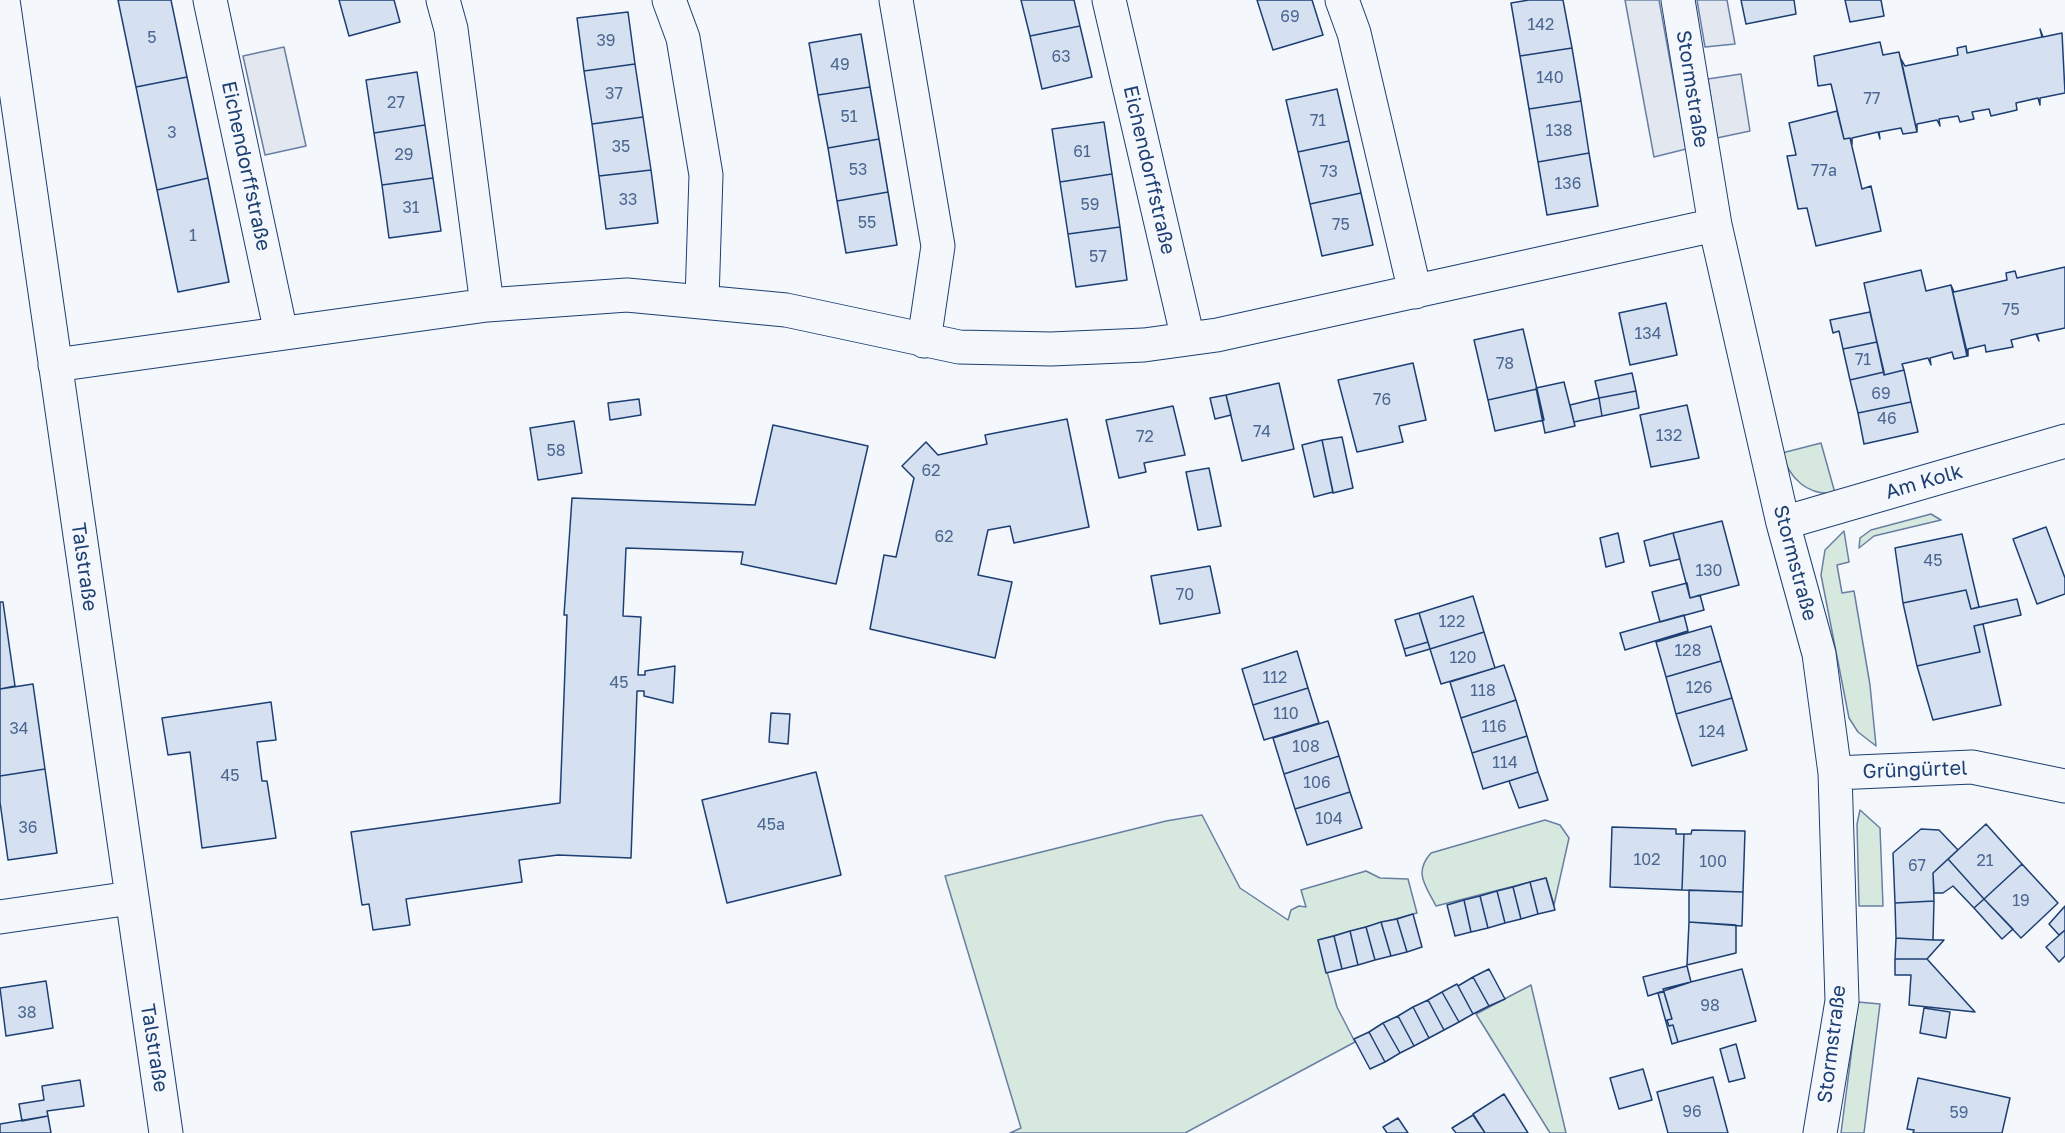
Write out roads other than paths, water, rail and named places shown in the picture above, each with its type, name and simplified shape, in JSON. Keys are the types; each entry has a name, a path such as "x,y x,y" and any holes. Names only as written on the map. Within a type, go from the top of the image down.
{"street":[{"name":"Talstraße","path":"3,0 166,1133"},
{"name":"Eichendorffstraße","path":"210,0 281,333"},
{"path":"443,0 451,29 487,305"},
{"path":"669,0 683,38 706,175 702,300"},
{"path":"896,0 938,246 924,341"},
{"name":"Eichendorffstraße","path":"1109,0 1188,339"},
{"path":"1342,0 1354,33 1414,292"},
{"name":"Stormstraße","path":"1678,0 1715,225 1783,524 1819,654 1835,773 1842,1001 1820,1133"},
{"path":"55,365 487,305 627,295 702,300 786,310 959,347 1051,349 1144,345 1188,339 1414,292 1715,225"},
{"name":"Am Kolk","path":"1783,524 2065,441"},
{"name":"Grüngürtel","path":"1835,773 1972,767 2065,786"},
{"path":"0,917 131,898"}]}
